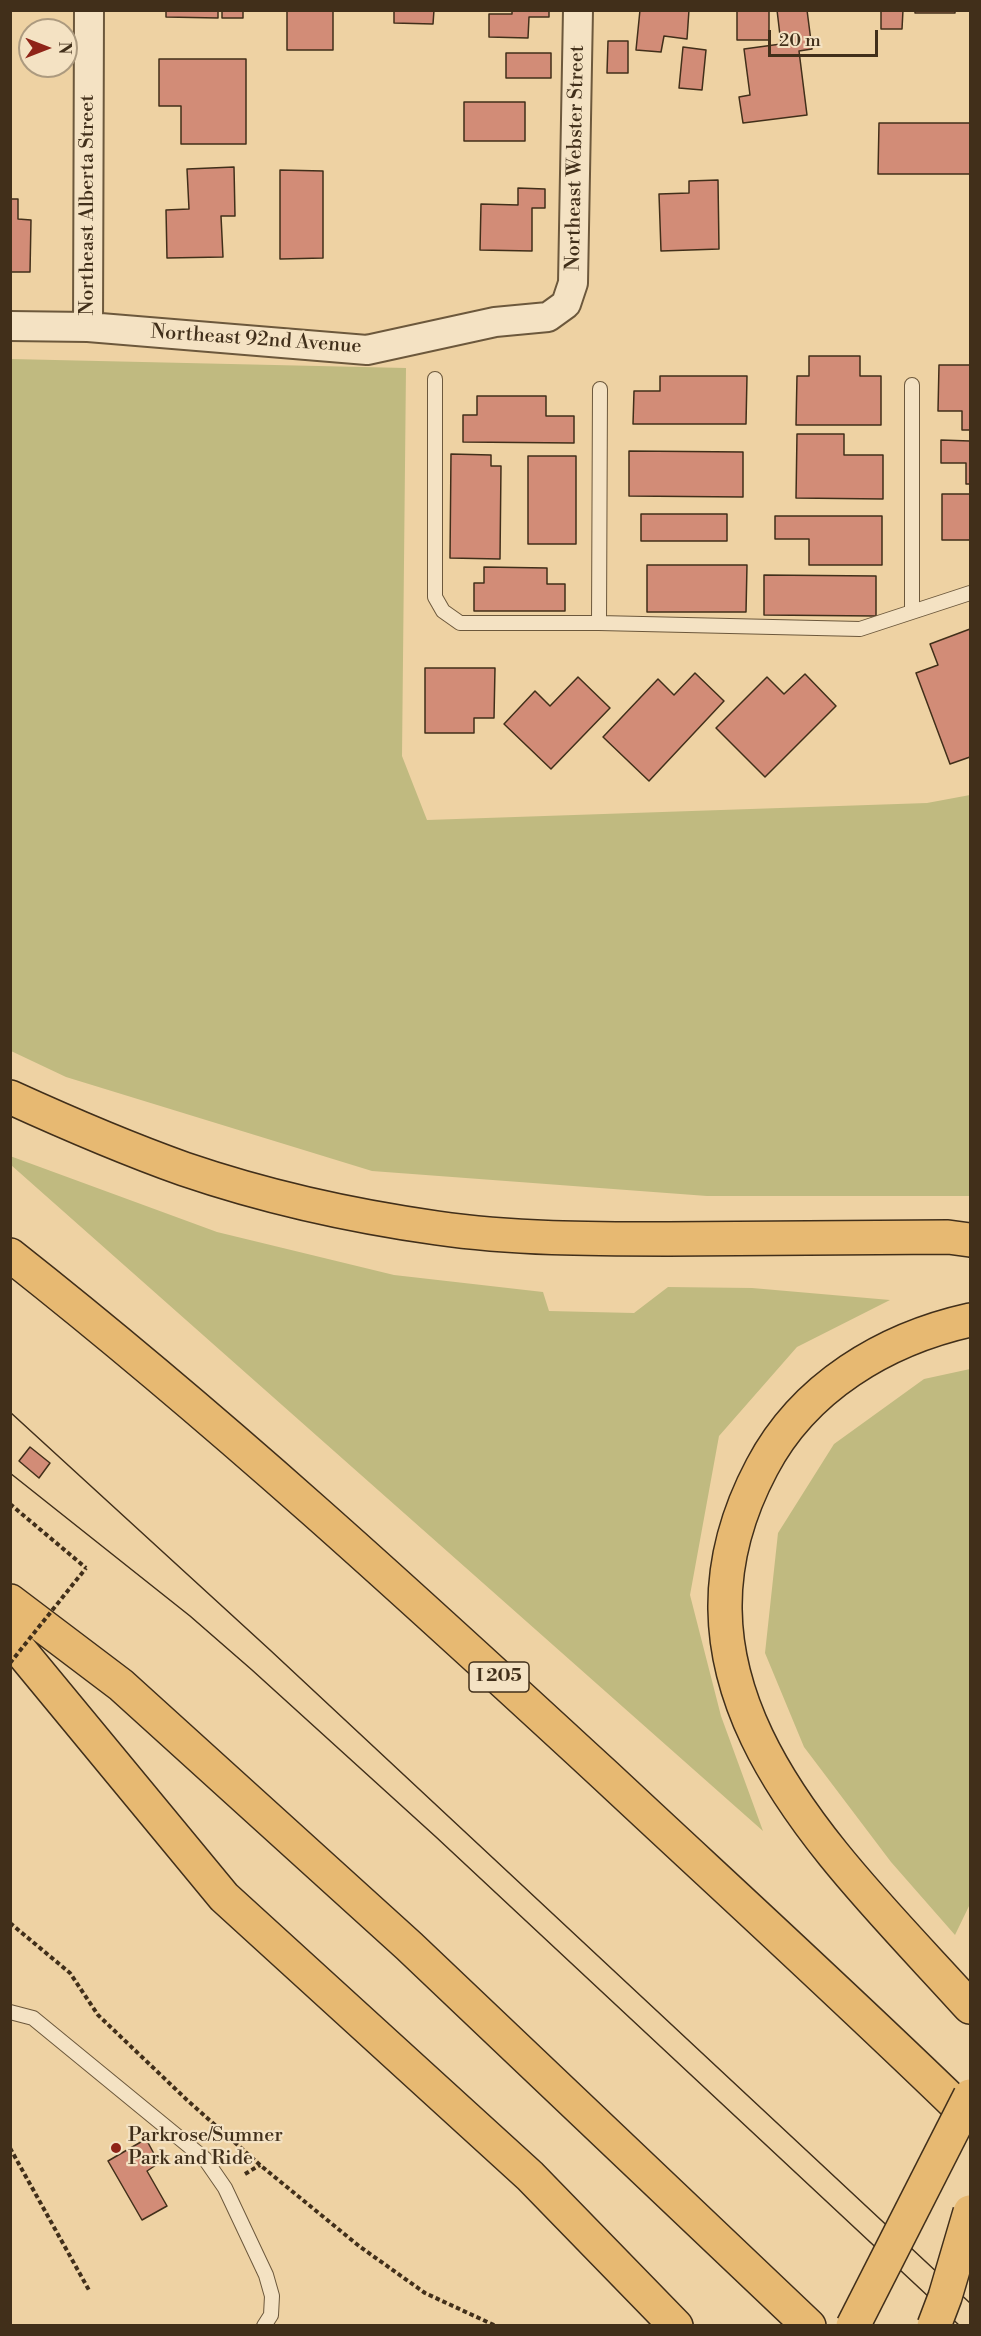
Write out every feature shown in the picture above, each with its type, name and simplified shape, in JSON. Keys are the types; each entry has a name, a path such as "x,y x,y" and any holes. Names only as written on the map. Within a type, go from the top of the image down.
{"main road":[{"path":"10,1097 60,1120 184,1169 306,1203 440,1228 538,1236 627,1239 948,1237 970,1240"},
{"name":"I 205","path":"10,1255 200,1409 392,1579 970,2118"},
{"path":"970,1320 919,1334 860,1363 808,1405 787,1429 767,1456 740,1516 730,1548 726,1580 726,1615 728,1646 745,1710 758,1741 790,1797 826,1846 970,2007"},
{"path":"10,1601 121,1685 200,1756 408,1946 809,2325"},
{"path":"10,1638 224,1898 530,2176 676,2325"},
{"path":"853,2325 970,2096"},
{"path":"934,2325 945,2297 970,2212"}],"street":[{"name":"Northeast Alberta Street","path":"88,327 89,10"},
{"name":"Northeast Webster Street","path":"566,304 573,283 578,10"},
{"name":"Northeast 92nd Avenue","path":"10,326 88,327 367,350 495,322 548,317 566,304"}],"lane":[{"path":"435,379 435,597 443,611 460,624 599,623 860,629 970,593"},
{"path":"912,385 912,611"},
{"path":"599,623 600,389"},
{"path":"10,2012 33,2018 205,2159 225,2188 266,2275 272,2296 271,2315 264,2325"}],"path":[{"path":"10,1504 86,1568 10,1663"},
{"path":"10,1923 70,1973 98,2015 187,2100 260,2165 359,2247 425,2293 496,2325"},
{"path":"10,2148 90,2292"}],"shaded area":[{"path":"11,359 406,368 402,756 427,820 927,803 970,795 970,1196 707,1196 372,1171 66,1077 11,1051"},
{"path":"10,1156 217,1232 394,1275 543,1292 549,1311 634,1313 668,1287 752,1288 890,1300 797,1347 719,1436 690,1595 721,1716 763,1831 11,1165"},
{"path":"970,1369 970,1904 955,1935 891,1862 804,1747 765,1653 778,1533 834,1444 924,1379"}],"building":[{"path":"166,10 218,10 218,18 166,17"},
{"path":"222,10 243,10 243,18 222,18"},
{"path":"287,10 333,10 333,50 287,50"},
{"path":"394,10 434,10 433,24 394,23"},
{"path":"512,10 549,10 549,17 529,17 528,38 489,37 489,14 512,14"},
{"path":"640,10 689,10 687,39 664,36 661,52 636,50"},
{"path":"737,10 769,10 769,40 737,40"},
{"path":"777,10 807,10 812,49 799,51 807,115 743,123 739,97 750,95 744,49 781,44"},
{"path":"881,10 903,10 902,29 881,29"},
{"path":"915,10 955,10 955,13 915,13"},
{"path":"608,41 628,41 628,73 607,73"},
{"path":"683,47 706,50 702,90 679,88"},
{"path":"506,53 551,53 551,78 506,78"},
{"path":"159,59 246,59 246,144 181,144 181,106 159,106"},
{"path":"464,102 525,102 525,141 464,141"},
{"path":"879,123 970,123 970,174 878,174"},
{"path":"234,167 235,216 221,216 223,257 167,258 166,210 189,209 187,169"},
{"path":"280,170 323,171 323,258 280,259"},
{"path":"718,180 719,249 661,251 659,194 689,193 689,181"},
{"path":"518,188 545,189 545,208 532,208 532,251 480,250 481,204 518,205"},
{"path":"10,199 18,199 18,219 31,220 30,272 10,272"},
{"path":"809,356 860,356 860,376 881,376 881,425 796,425 797,376 809,376"},
{"path":"939,365 970,365 970,430 962,430 962,411 938,411"},
{"path":"660,376 747,376 746,424 633,424 634,391 660,391"},
{"path":"477,396 546,396 546,416 574,416 574,443 463,442 463,415 477,415"},
{"path":"797,434 844,434 844,455 883,455 883,499 796,498"},
{"path":"941,440 970,441 970,484 966,484 966,463 941,463"},
{"path":"629,451 743,452 743,497 629,496"},
{"path":"451,454 491,455 491,466 501,466 500,559 450,558"},
{"path":"528,456 576,456 576,544 528,544"},
{"path":"942,494 970,494 970,540 942,540"},
{"path":"641,514 727,514 727,541 641,541"},
{"path":"775,516 882,516 882,565 809,565 809,539 775,539"},
{"path":"647,565 747,565 746,612 647,612"},
{"path":"484,567 547,568 547,584 565,584 565,611 474,611 474,583 484,583"},
{"path":"764,575 876,576 876,616 764,615"},
{"path":"970,629 970,757 950,764 916,673 938,665 930,644"},
{"path":"425,668 495,668 494,718 474,718 474,733 425,733"},
{"path":"695,673 724,701 649,781 603,737 658,679 674,695"},
{"path":"805,674 836,706 765,777 716,728 767,677 784,694"},
{"path":"578,677 610,708 551,769 504,724 535,691 550,706"},
{"path":"30,1447 50,1463 39,1478 19,1461"},
{"path":"146,2139 159,2163 147,2171 167,2206 142,2220 108,2161"}],"tram line":[{"path":"10,1412 270,1650 970,2303"},
{"path":"10,1473 190,1616 252,1670 436,1837 960,2326"}],"place":[{"name":"Parkrose/Sumner Park and Ride","path":"116,2148"}]}
